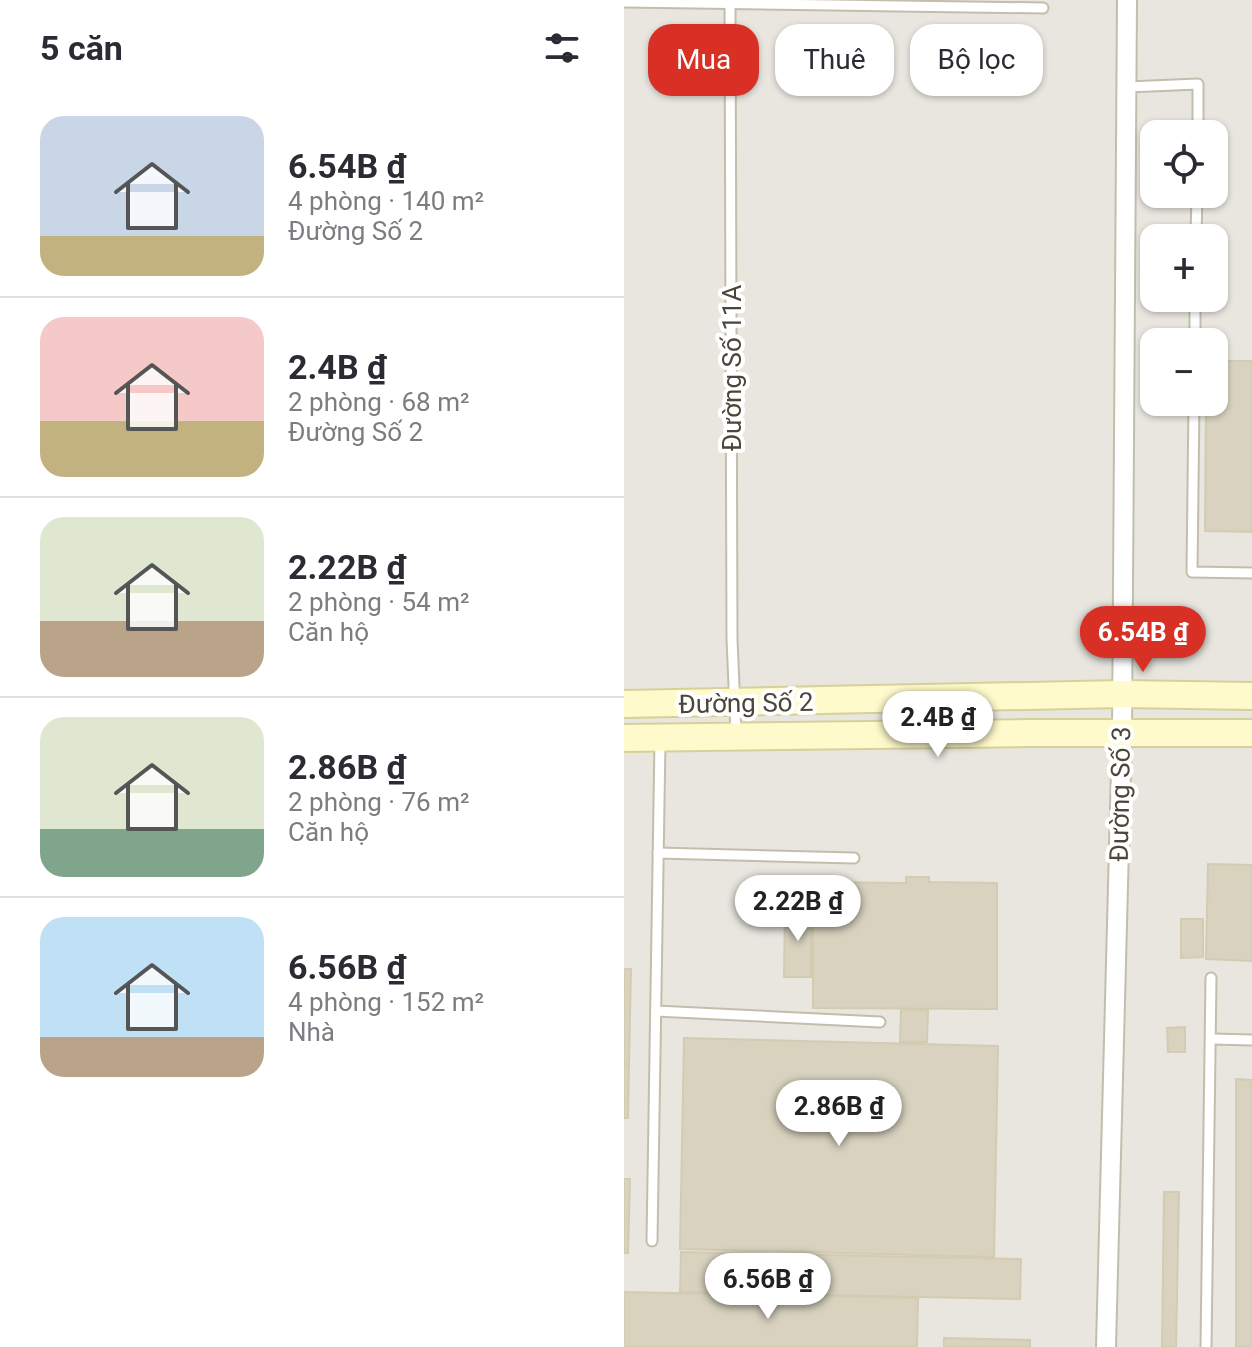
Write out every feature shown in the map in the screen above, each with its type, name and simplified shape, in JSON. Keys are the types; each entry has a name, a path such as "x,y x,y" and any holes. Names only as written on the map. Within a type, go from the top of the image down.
{"street":[{"name":"Đường Số 3","path":"1106,1347 1122,732 1127,0"},
{"name":"Đường Số 2","path":"624,704 1122,694 1252,696"},
{"name":"Đường Số 2","path":"624,738 1252,733"}],"lane":[{"path":"624,2 1043,8"},
{"name":"Đường Số 11A","path":"731,2 736,736"},
{"path":"1127,87 1198,84 1198,120"},
{"path":"1194,416 1192,572 1252,573"},
{"path":"652,1241 660,737"},
{"path":"658,853 854,858"},
{"path":"1206,1347 1211,978"},
{"path":"656,1011 880,1022"},
{"path":"1212,1039 1252,1040"}],"shaded area":[{"path":"624,0 1252,0 1252,1347 624,1347"}],"building":[{"path":"1228,361 1252,361 1252,532 1205,531 1206,416 1228,416"},
{"path":"1208,864 1252,865 1252,961 1206,959"},
{"path":"906,877 929,877 929,882 997,883 997,1009 813,1008 813,882 906,883"},
{"path":"785,908 811,908 811,977 784,977"},
{"path":"1181,919 1203,919 1203,957 1181,958"},
{"path":"624,969 631,969 629,1064 624,1064"},
{"path":"901,1009 928,1010 927,1042 900,1042"},
{"path":"1185,1027 1185,1052 1168,1052 1167,1028"},
{"path":"684,1038 998,1046 994,1257 680,1249"},
{"path":"624,1064 629,1064 628,1118 624,1118"},
{"path":"1236,1079 1252,1080 1252,1347 1236,1347"},
{"path":"624,1179 630,1179 628,1253 624,1253"},
{"path":"1164,1192 1179,1192 1176,1347 1162,1347"},
{"path":"681,1252 1021,1259 1020,1299 680,1292"},
{"path":"624,1292 918,1298 917,1347 624,1347"},
{"path":"944,1338 1030,1340 1030,1347 944,1347"}]}
